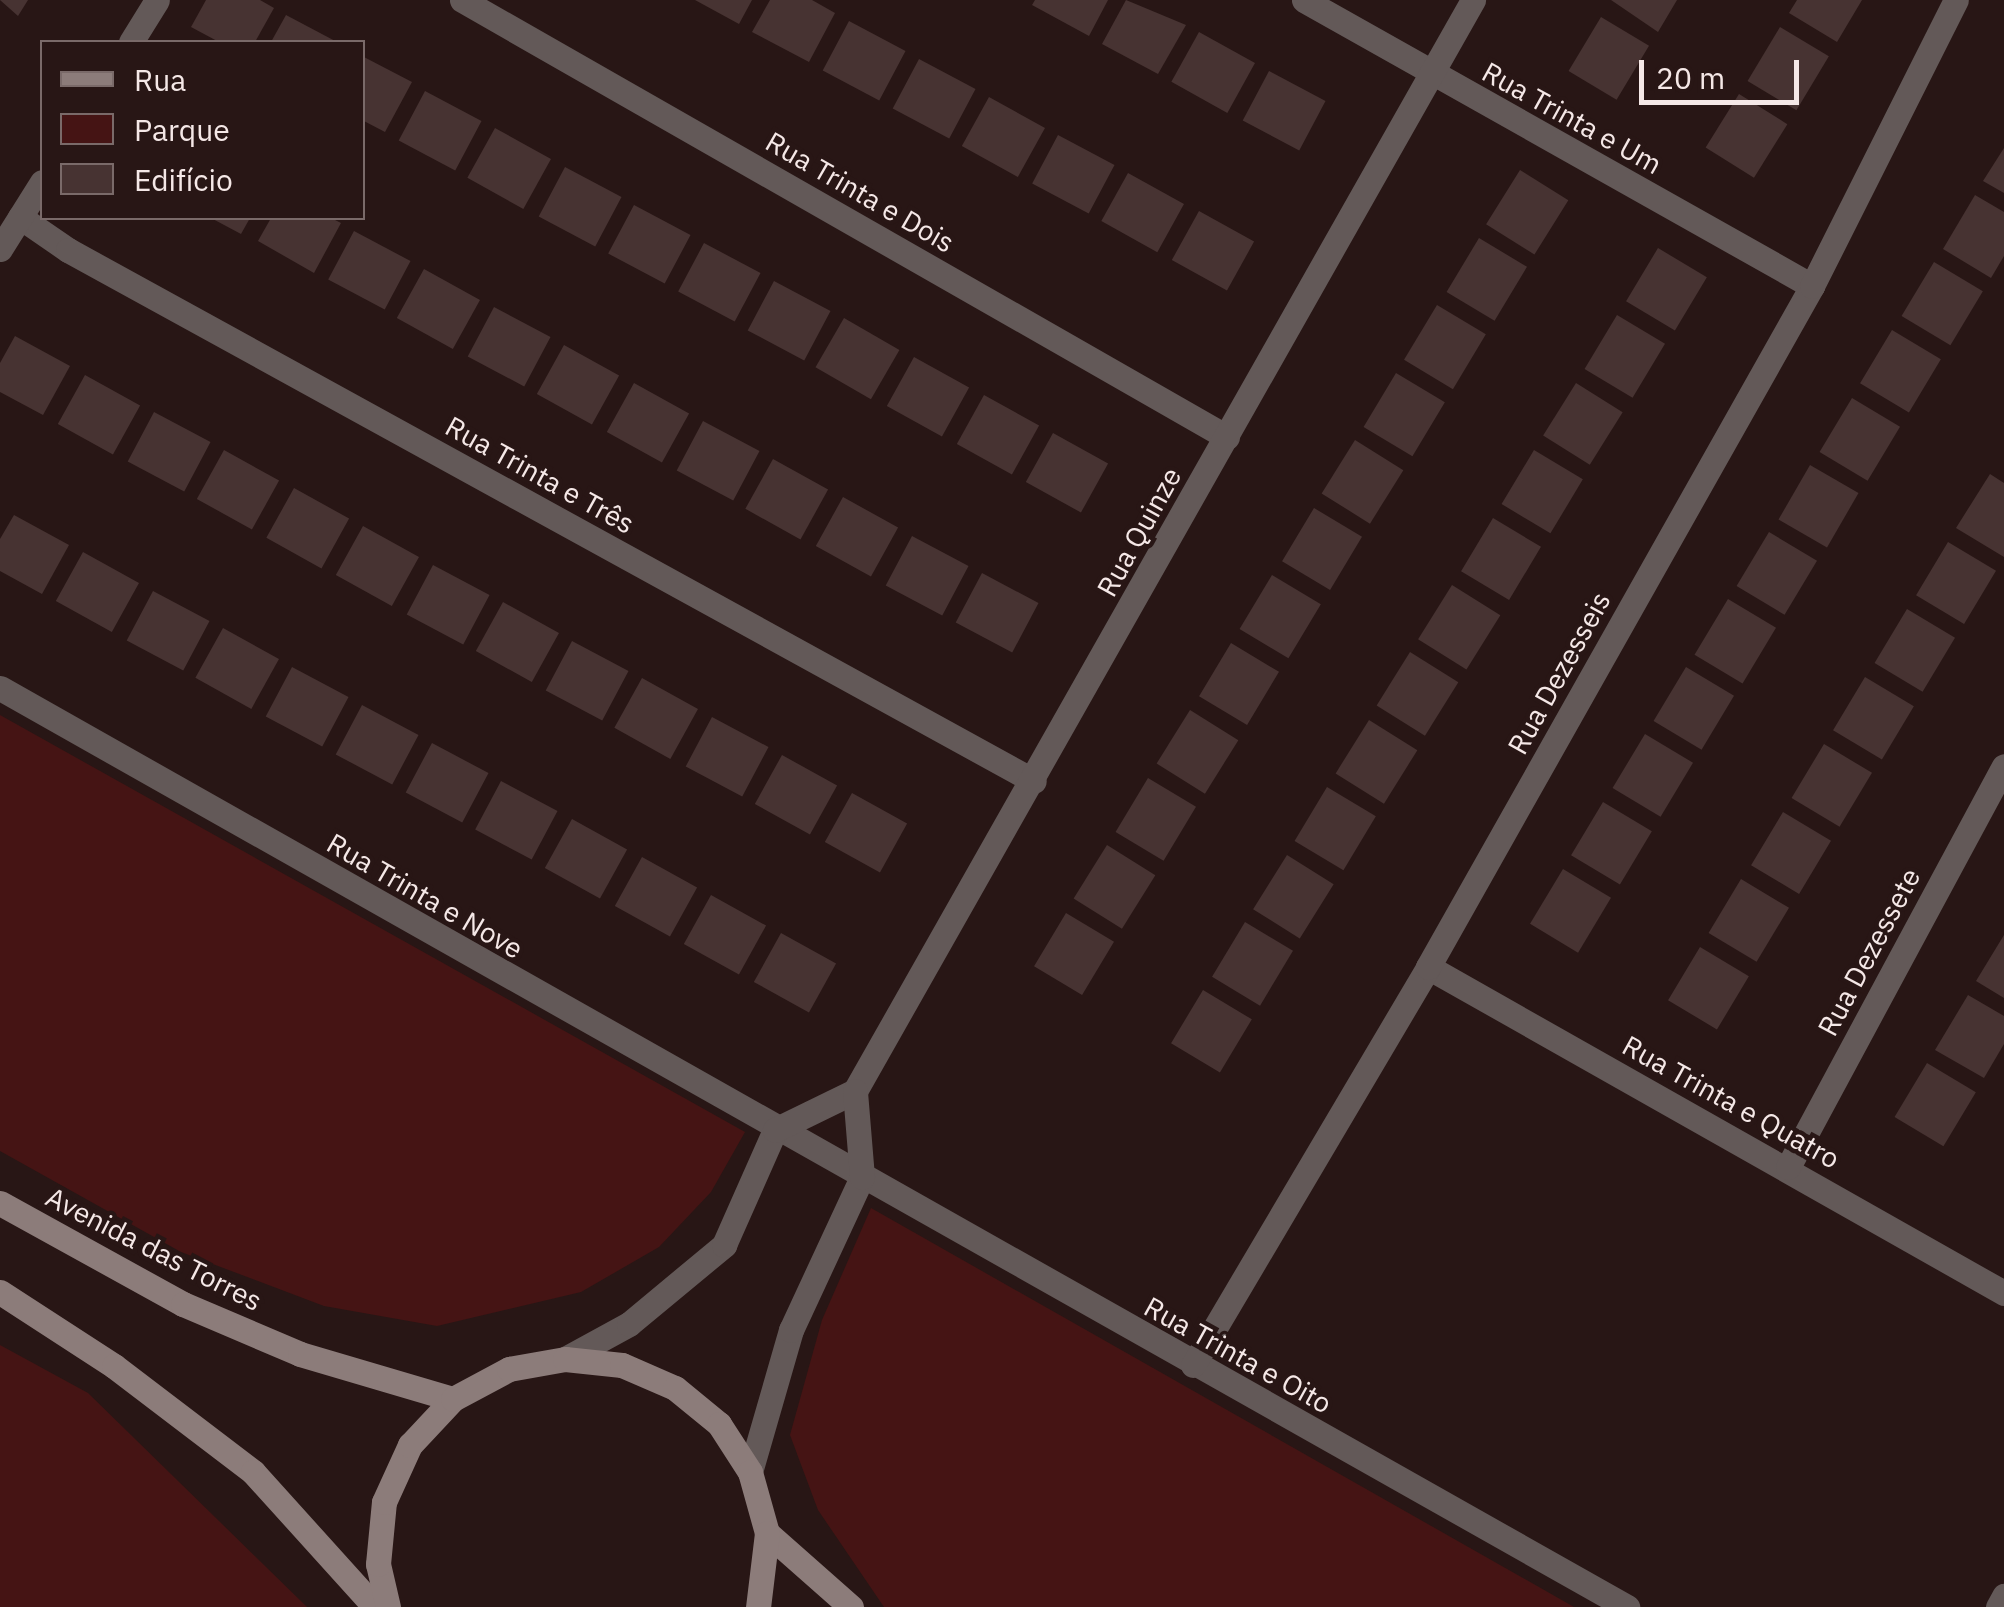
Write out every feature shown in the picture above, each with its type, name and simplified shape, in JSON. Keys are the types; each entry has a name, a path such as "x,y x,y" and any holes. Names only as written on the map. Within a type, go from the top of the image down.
{"main road":[{"name":"Avenida das Torres","path":"0,1202 216,1318 300,1354 453,1399"},
{"path":"0,1292 114,1366 253,1472 375,1607"},
{"path":"388,1607 378,1564 384,1502 410,1445 453,1399 509,1368 565,1358 622,1365 675,1388 719,1424 750,1472 767,1533 758,1607"},
{"path":"767,1533 851,1607"}],"street":[{"path":"131,40 158,0"},
{"name":"Rua Trinta e Dois","path":"462,0 1228,437"},
{"name":"Rua Trinta e Um","path":"1304,0 1812,286"},
{"name":"Rua Quinze","path":"855,1091 1034,781 1472,0"},
{"name":"Rua Dezesseis","path":"1193,1365 1428,968 1812,286 1956,0"},
{"path":"0,249 40,185"},
{"name":"Rua Trinta e Três","path":"20,217 68,250 1034,781"},
{"name":"Rua Trinta e Nove","path":"0,688 821,1153"},
{"name":"Rua Dezessete","path":"1788,1168 2004,766"},
{"name":"Rua Trinta e Quatro","path":"1428,968 2004,1293"},
{"path":"565,1358 629,1324 724,1245 775,1130 855,1091 862,1177 791,1330 750,1472"},
{"name":"Rua Trinta e Oito","path":"821,1153 1627,1607"},
{"path":"1998,1607 2004,1596"}],"green space":[{"path":"0,715 745,1132 711,1192 659,1247 581,1292 437,1326 324,1306 181,1252 0,1151"},
{"path":"871,1208 1574,1607 884,1607 818,1510 790,1435 822,1320"},
{"path":"0,1345 88,1393 307,1607 0,1607"}],"building":[{"path":"0,0 28,0 18,16"},
{"path":"206,0 260,0 274,8 256,40 215,40 191,27"},
{"path":"695,0 752,0 739,24"},
{"path":"770,0 812,0 835,13 809,62 752,32"},
{"path":"1035,0 1108,0 1089,36 1032,5"},
{"path":"1126,0 1186,25 1158,74 1102,44"},
{"path":"1611,0 1677,0 1658,32"},
{"path":"1797,0 1862,0 1837,42 1789,13"},
{"path":"286,15 333,40 272,40"},
{"path":"1601,17 1649,46 1617,100 1569,71"},
{"path":"849,21 906,51 879,100 823,70"},
{"path":"1780,27 1829,56 1796,110 1748,81"},
{"path":"1199,32 1255,63 1227,113 1171,82"},
{"path":"365,58 412,82 385,132 365,122"},
{"path":"919,59 976,89 949,138 893,108"},
{"path":"1269,71 1326,101 1299,150 1243,120"},
{"path":"425,91 482,121 455,170 399,140"},
{"path":"1739,94 1787,124 1754,178 1706,147"},
{"path":"989,97 1045,128 1018,177 962,146"},
{"path":"495,128 551,159 523,209 467,178"},
{"path":"1058,135 1115,165 1089,214 1032,184"},
{"path":"2004,148 2004,193 1983,181"},
{"path":"565,167 622,197 595,246 539,216"},
{"path":"1520,170 1568,200 1534,254 1486,224"},
{"path":"1128,173 1184,204 1157,252 1101,221"},
{"path":"1975,195 2004,212 2004,256 1991,278 1943,249"},
{"path":"634,205 691,235 665,284 608,254"},
{"path":"1199,211 1254,242 1227,291 1172,260"},
{"path":"215,220 249,220 241,234"},
{"path":"270,220 341,223 314,273 258,241"},
{"path":"354,231 411,261 385,310 328,280"},
{"path":"1479,238 1527,267 1495,321 1447,292"},
{"path":"704,243 761,273 735,322 678,292"},
{"path":"1658,248 1707,277 1675,331 1626,301"},
{"path":"1934,262 1983,291 1950,345 1902,316"},
{"path":"424,269 480,300 453,349 397,318"},
{"path":"774,281 831,311 804,360 748,330"},
{"path":"1437,305 1486,334 1453,389 1404,360"},
{"path":"494,307 551,337 524,386 468,356"},
{"path":"1617,315 1665,344 1633,398 1585,369"},
{"path":"844,318 899,350 871,399 816,367"},
{"path":"1892,330 1941,359 1909,413 1860,383"},
{"path":"15,336 70,366 43,415 0,392 0,363"},
{"path":"564,345 619,376 592,425 537,394"},
{"path":"914,357 969,388 942,437 887,406"},
{"path":"1396,373 1445,402 1412,456 1364,427"},
{"path":"85,375 140,406 113,455 58,424"},
{"path":"634,383 689,414 662,463 607,432"},
{"path":"1576,383 1623,412 1590,465 1543,436"},
{"path":"984,395 1039,426 1012,475 957,444"},
{"path":"1852,398 1900,427 1868,481 1820,452"},
{"path":"154,412 211,442 184,491 128,461"},
{"path":"703,421 760,451 733,500 677,470"},
{"path":"1053,433 1108,464 1081,513 1026,482"},
{"path":"1355,440 1403,470 1370,524 1322,493"},
{"path":"224,450 279,481 252,530 197,499"},
{"path":"1534,450 1583,479 1550,533 1502,504"},
{"path":"773,459 828,490 800,539 745,509"},
{"path":"1810,465 1858,493 1827,548 1778,520"},
{"path":"1990,474 2004,483 2004,557 1956,528"},
{"path":"294,488 349,519 321,568 266,538"},
{"path":"843,497 898,528 871,577 816,546"},
{"path":"1314,508 1362,537 1330,590 1282,561"},
{"path":"14,515 69,545 42,594 0,571 0,539"},
{"path":"1493,518 1541,547 1509,600 1461,571"},
{"path":"363,526 419,557 392,606 336,575"},
{"path":"1769,532 1817,561 1785,615 1737,586"},
{"path":"912,536 969,566 942,615 886,585"},
{"path":"1948,542 1996,571 1964,624 1916,595"},
{"path":"83,552 139,583 112,632 56,601"},
{"path":"433,565 490,595 463,644 407,614"},
{"path":"982,573 1039,603 1012,652 956,622"},
{"path":"1272,575 1321,604 1288,658 1240,629"},
{"path":"1452,585 1500,615 1466,669 1418,639"},
{"path":"153,591 210,621 183,670 127,640"},
{"path":"1728,599 1776,628 1743,684 1695,655"},
{"path":"503,602 559,633 532,682 476,651"},
{"path":"1907,609 1955,638 1923,692 1875,663"},
{"path":"223,628 279,659 251,709 195,678"},
{"path":"572,641 629,671 602,720 546,690"},
{"path":"1231,643 1279,672 1247,725 1199,696"},
{"path":"1410,652 1458,682 1425,736 1377,705"},
{"path":"292,667 349,697 322,746 266,716"},
{"path":"1686,667 1734,696 1702,750 1654,721"},
{"path":"1865,677 1914,706 1882,760 1833,730"},
{"path":"642,678 698,709 670,759 614,728"},
{"path":"362,705 419,735 392,784 336,754"},
{"path":"1190,710 1238,740 1205,794 1157,763"},
{"path":"712,717 769,747 742,796 686,766"},
{"path":"1369,720 1417,750 1384,804 1336,773"},
{"path":"1645,734 1693,763 1661,817 1613,788"},
{"path":"432,743 489,773 462,822 406,792"},
{"path":"1824,744 1872,773 1840,827 1792,798"},
{"path":"782,755 837,786 810,835 755,804"},
{"path":"1148,778 1196,807 1164,861 1116,832"},
{"path":"501,781 558,811 532,860 475,830"},
{"path":"1327,787 1376,816 1343,870 1295,841"},
{"path":"852,793 907,824 880,873 825,842"},
{"path":"1603,802 1652,831 1620,885 1571,855"},
{"path":"1783,812 1831,841 1799,894 1751,865"},
{"path":"572,819 627,850 600,899 545,868"},
{"path":"1107,845 1155,875 1122,929 1074,898"},
{"path":"1287,855 1334,884 1300,938 1253,909"},
{"path":"642,857 697,888 670,937 615,906"},
{"path":"1563,869 1611,898 1578,953 1530,924"},
{"path":"1741,879 1789,908 1757,962 1709,933"},
{"path":"711,895 766,926 739,975 684,944"},
{"path":"1066,913 1114,942 1082,995 1034,966"},
{"path":"1245,922 1293,951 1260,1006 1212,977"},
{"path":"781,933 836,964 809,1013 754,982"},
{"path":"2004,935 2004,998 1976,981"},
{"path":"1700,947 1749,976 1717,1030 1668,1000"},
{"path":"1203,990 1252,1019 1220,1073 1171,1043"},
{"path":"1968,995 2004,1016 2004,1044 1984,1078 1935,1050"},
{"path":"1927,1063 1976,1092 1943,1146 1895,1117"}]}
